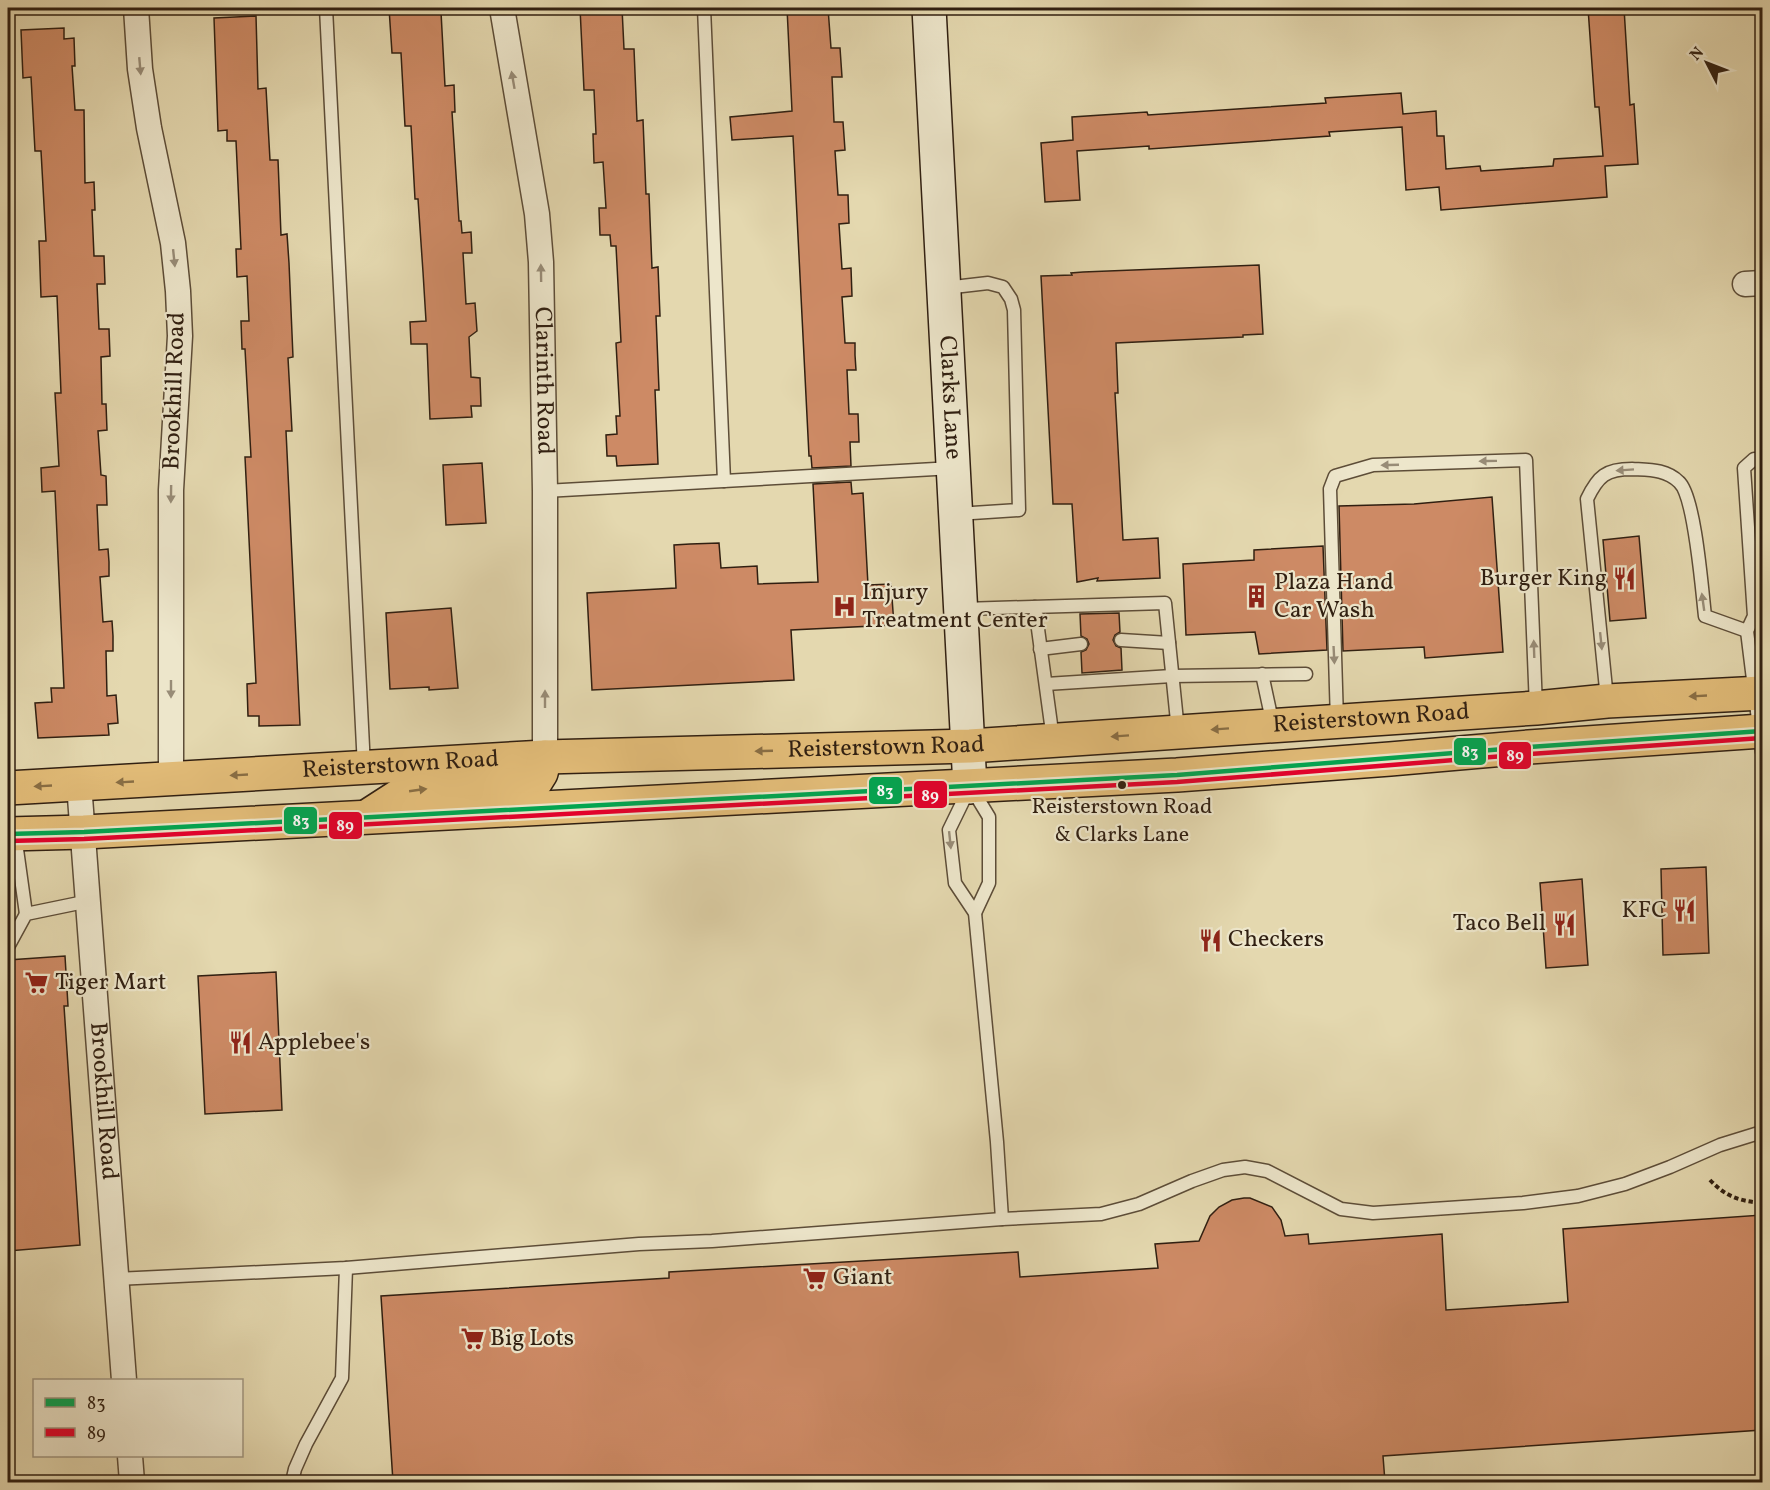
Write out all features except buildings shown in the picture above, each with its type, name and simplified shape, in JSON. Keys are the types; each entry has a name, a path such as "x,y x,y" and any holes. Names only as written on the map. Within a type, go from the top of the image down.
{"main road":[{"name":"Reisterstown Road","path":"8,788 546,757 969,746 1536,708 1607,701 1759,693"},
{"path":"1390,759 1442,738 1521,730 1536,708"},
{"name":"Reisterstown Road","path":"11,834 970,787 1177,775 1564,744 1761,738"},
{"path":"367,816 402,794 411,791 527,784 536,781 546,757"}],"street":[{"name":"Brookhill Road","path":"136,8 148,128 173,243 178,291 180,336 171,490 171,779"},
{"name":"Clarinth Road","path":"502,8 537,214 541,262 546,757"},
{"name":"Clarks Lane","path":"929,8 970,787"},
{"name":"Brookhill Road","path":"80,784 124,1379"},
{"path":"130,1457 132,1482"}],"lane":[{"path":"326,8 364,768"},
{"path":"704,8 724,481"},
{"path":"944,288 988,283 1003,287 1011,299 1014,310 1019,510 957,514"},
{"path":"1761,738 1759,693 1747,631 1754,616 1744,468 1754,459 1762,459"},
{"path":"1337,721 1330,489 1335,476 1373,465 1526,460 1536,708"},
{"path":"545,490 954,468"},
{"path":"1607,701 1587,499 1595,482 1605,473 1623,469 1658,470 1680,482 1689,501 1705,616 1747,631"},
{"path":"962,609 1165,603 1178,732"},
{"path":"1035,606 1054,741"},
{"path":"1121,640 1169,643"},
{"path":"1041,649 1081,644"},
{"path":"1262,674 1273,726"},
{"path":"1046,684 1172,676 1306,674"},
{"path":"970,787 989,817 989,883 975,913"},
{"path":"970,787 949,830 955,883 975,913 1002,1219"},
{"path":"8,946 26,914 11,834"},
{"path":"26,914 89,901"},
{"path":"116,1279 346,1268 639,1244 1101,1214 1139,1204 1223,1170 1245,1167 1267,1171 1341,1209 1372,1213 1523,1203 1578,1196 1625,1184 1720,1145 1762,1132"},
{"path":"292,1482 306,1444 342,1378 346,1268"}],"path":[{"path":"1710,1180 1740,1201 1762,1203"}],"transit line":[{"name":"83","path":"8,834 84,832 1177,775 1762,731"},
{"name":"89","path":"8,841 84,839 1177,782 1762,738"}],"place":[{"name":"Burger King","path":"1625,579"},
{"name":"Plaza Hand Car Wash","path":"1256,597"},
{"name":"Injury Treatment Center","path":"844,607"},
{"name":"Reisterstown Road & Clarks Lane","path":"1122,785"},
{"name":"KFC","path":"1685,911"},
{"name":"Taco Bell","path":"1564,924"},
{"name":"Checkers","path":"1210,940"},
{"name":"Tiger Mart","path":"37,983"},
{"name":"Applebee's","path":"240,1043"},
{"name":"Giant","path":"815,1278"},
{"name":"Big Lots","path":"472,1339"}]}
